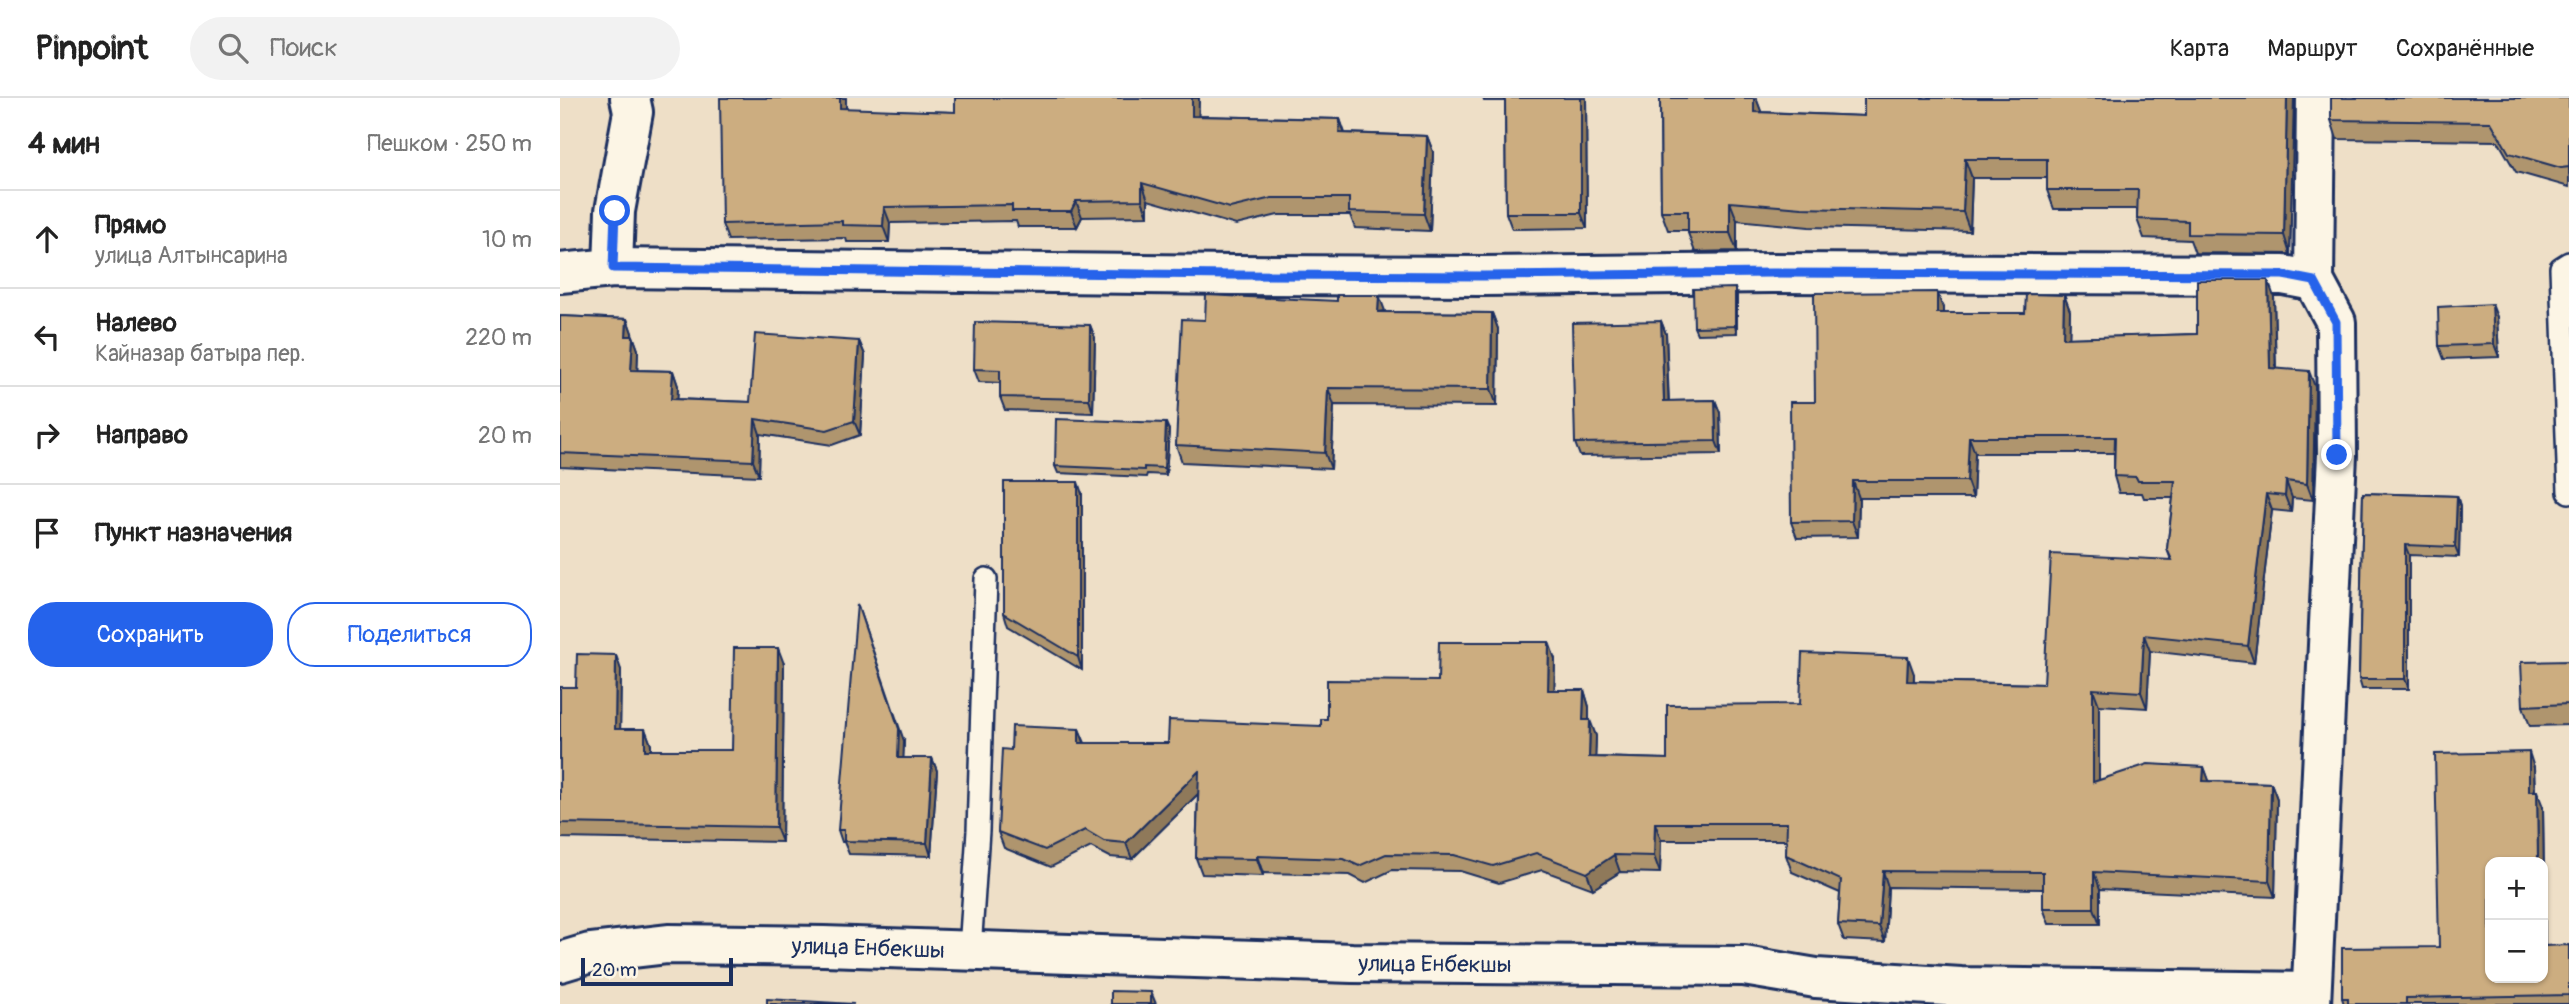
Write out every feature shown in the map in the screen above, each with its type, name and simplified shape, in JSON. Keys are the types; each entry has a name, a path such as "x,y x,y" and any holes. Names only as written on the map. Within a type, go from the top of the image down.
{"street":[{"path":"613,268 615,211 633,112 631,98"},
{"path":"2310,998 2337,455 2336,322 2314,281 2316,98"},
{"path":"560,273 613,268 1233,275 2269,275 2314,281"},
{"name":"улица Енбекшы","path":"560,962 590,953 667,944 970,950 1352,963 1744,966 1815,991 1961,987 2310,998"}],"lane":[{"path":"2569,263 2561,268 2569,492"},
{"path":"970,950 978,831 986,579"}],"building":[{"path":"720,98 840,98 840,108 955,112 955,98 1192,98 1192,116 1340,119 1339,133 1427,136 1424,214 1349,212 1349,198 1272,198 1230,208 1142,183 1142,200 1076,201 1071,211 1012,211 1012,205 884,207 883,226 842,225 842,221 722,224"},
{"path":"1505,98 1581,98 1581,213 1506,213"},
{"path":"1660,98 1754,98 1754,112 1864,116 1864,98 2287,98 2284,235 2188,234 2188,221 2137,219 2138,190 2047,190 2047,159 1965,159 1963,212 1802,208 1730,202 1730,233 1688,233 1688,211 1661,211"},
{"path":"2331,98 2569,98 2569,167 2561,168 2509,153 2491,122 2331,120"},
{"path":"2197,280 2268,280 2270,368 2309,371 2307,484 2286,481 2285,496 2266,494 2248,646 2144,635 2141,692 2093,689 2093,782 2148,764 2204,767 2203,781 2271,783 2269,881 2094,872 2094,908 2043,908 2043,872 1883,871 1879,926 1838,924 1841,880 1786,855 1787,823 1655,823 1654,856 1614,855 1587,873 1536,853 1493,866 1454,855 1386,854 1359,866 1344,859 1257,856 1257,859 1196,858 1199,771 1126,843 1104,841 1085,830 1045,850 998,832 1002,749 1011,750 1012,726 1079,729 1079,743 1168,743 1169,720 1321,726 1321,719 1327,719 1327,680 1438,681 1439,642 1549,642 1548,690 1584,690 1583,720 1590,720 1589,757 1667,759 1667,705 1800,704 1802,653 1908,657 1907,681 2044,684 2051,554 2172,560 2167,549 2175,481 2138,481 2136,477 2114,476 2115,437 1969,437 1967,481 1853,481 1852,521 1791,522 1790,402 1815,402 1814,293 1937,292 1937,313 2025,313 2026,294 2064,295 2063,338 2197,334"},
{"path":"1735,288 1735,326 1694,327 1693,289"},
{"path":"1206,295 1337,301 1337,295 1379,295 1378,312 1492,313 1491,389 1328,388 1325,453 1176,445 1182,319 1205,320"},
{"path":"2492,304 2494,344 2439,346 2438,307"},
{"path":"560,316 627,319 626,336 633,336 631,370 673,371 671,399 750,402 755,334 859,341 854,421 827,430 755,419 753,461 560,453"},
{"path":"1661,321 1664,401 1715,400 1716,441 1575,443 1572,323"},
{"path":"975,322 1090,325 1089,399 1000,397 1000,370 974,369"},
{"path":"1056,419 1166,423 1164,468 1144,467 1144,470 1055,466"},
{"path":"1004,482 1078,482 1078,657 1004,613"},
{"path":"2363,493 2457,496 2455,547 2405,545 2405,679 2359,679"},
{"path":"857,604 899,729 898,758 932,758 927,843 844,841 844,830 838,830"},
{"path":"734,648 778,648 776,827 560,823 560,687 576,687 577,654 616,655 615,729 645,729 645,750 732,750"},
{"path":"2569,661 2569,704 2523,706 2521,662"},
{"path":"2529,752 2529,791 2537,791 2538,857 2485,857 2485,983 2548,983 2548,946 2569,945 2569,995 2406,998 2406,1004 2348,1004 2348,998 2342,998 2342,948 2439,947 2435,754"},
{"path":"1111,991 1151,992 1151,1004 1111,1004"},
{"path":"767,999 854,1004 767,1004"}],"route":[{"path":"615,211 613,268 1233,275 2283,275 2314,281 2336,322 2337,455"}]}
